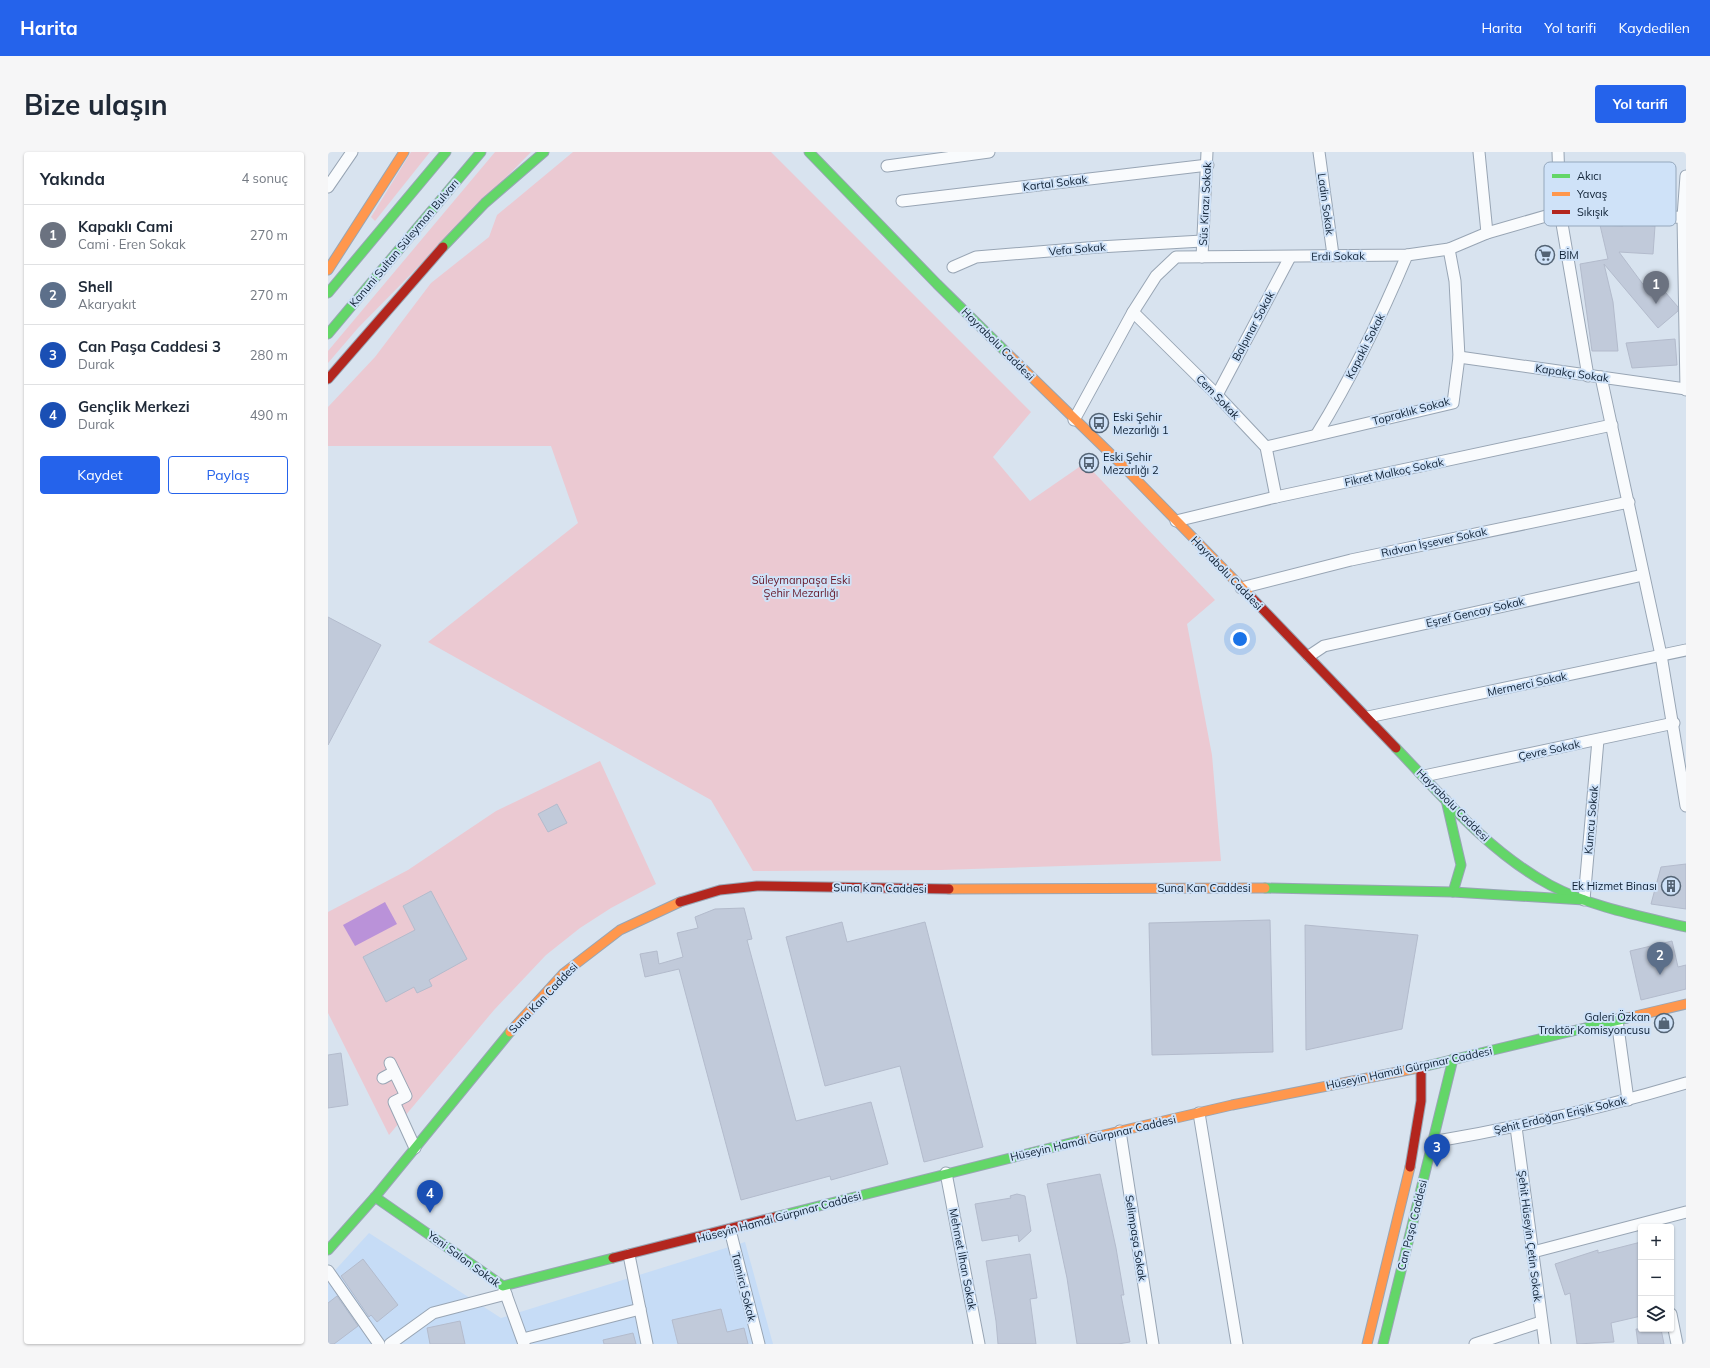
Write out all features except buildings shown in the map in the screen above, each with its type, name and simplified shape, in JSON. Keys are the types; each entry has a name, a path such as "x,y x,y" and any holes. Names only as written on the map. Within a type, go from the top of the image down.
{"main road":[{"path":"328,270 404,152"},
{"path":"328,293 446,152"},
{"name":"Kanuni Sultan Süleyman Bulvarı","path":"328,334 481,152"},
{"path":"328,379 443,248 483,207 544,152"},
{"name":"Hayrabolu Caddesi","path":"809,152 942,289 1176,520 1368,717 1446,800 1507,858 1550,885 1584,900 1686,927"},
{"path":"1446,800 1461,865 1453,892"},
{"name":"Suna Kan Caddesi","path":"328,1250 375,1198 516,1025 564,973 620,930 688,899 720,890 757,886 940,889 1255,888 1453,892 1584,900"},
{"name":"Hüseyin Hamdi Gürpınar Caddesi","path":"505,1290 629,1255 946,1173 1199,1113 1422,1067 1686,1004"},
{"name":"Can Paşa Caddesi","path":"1382,1344 1453,1059"},
{"name":"Can Paşa Caddesi","path":"1367,1344 1410,1167 1421,1101 1422,1067"},
{"name":"Yeni Salon Sokak","path":"375,1198 505,1290"}],"street":[{"path":"328,187 352,152"},
{"path":"887,166 989,152"},
{"name":"Süs Kirazı Sokak","path":"1202,257 1208,165 1207,152"},
{"name":"Ladin Sokak","path":"1319,152 1332,255"},
{"path":"1479,152 1487,233"},
{"path":"1558,152 1558,162"},
{"name":"Kartal Sokak","path":"902,201 1208,165"},
{"path":"1686,176 1686,389"},
{"name":"Erdi Sokak","path":"1074,420 1133,312 1156,276 1176,257 1407,255 1449,249 1487,233 1544,217"},
{"path":"1562,226 1588,376"},
{"name":"Vefa Sokak","path":"954,267 976,257 1099,247 1202,241"},
{"name":"Topraklık Sokak","path":"1266,447 1453,403 1459,357 1455,281 1449,249"},
{"name":"Kapaklı Sokak","path":"1317,434 1338,400 1385,306 1407,255"},
{"name":"Balpınar Sokak","path":"1217,395 1290,257"},
{"name":"Cem Sokak","path":"1133,312 1217,395 1266,447"},
{"name":"Kapakçı Sokak","path":"1459,357 1686,389"},
{"path":"1601,377 1661,656 1674,723 1685,799"},
{"name":"Fikret Malkoç Sokak","path":"1176,520 1612,425"},
{"path":"1266,447 1276,497"},
{"name":"Rıdvan İşsever Sokak","path":"1241,588 1351,560 1629,502"},
{"name":"Eşref Gencay Sokak","path":"1309,656 1324,646 1643,575"},
{"name":"Mermerci Sokak","path":"1368,717 1686,650"},
{"name":"Çevre Sokak","path":"1424,776 1674,723"},
{"name":"Kumcu Sokak","path":"1584,900 1598,740"},
{"path":"1617,1020 1628,1100"},
{"path":"383,1078 397,1073 406,1096 394,1102 415,1148"},
{"name":"Şehit Erdoğan Erişik Sokak","path":"1432,1142 1516,1127 1628,1100 1686,1083"},
{"path":"1199,1113 1237,1344"},
{"name":"Şehit Hüseyin Çetin Sokak","path":"1516,1127 1545,1344"},
{"name":"Selimpaşa Sokak","path":"1120,1131 1152,1344"},
{"name":"Mehmet İlhan Sokak","path":"946,1173 980,1344"},
{"path":"1654,1224 1686,1212"},
{"path":"1533,1252 1638,1228"},
{"name":"Tamirci Sokak","path":"730,1230 759,1344"},
{"path":"629,1255 647,1344"},
{"path":"328,1271 379,1344"},
{"path":"390,1344 433,1313 505,1290"},
{"name":"Yeni Salon Sokak","path":"505,1290 523,1342"},
{"path":"523,1342 640,1309"},
{"path":"1475,1344 1541,1322"},
{"path":"1674,1329 1677,1344"}],"shaded area":[{"path":"385,902 397,924 355,946 343,925"},
{"path":"369,1233 501,1318 745,1242 773,1344 328,1344 328,1278"}],"green space":[{"path":"411,152 430,152 375,221 371,217"},
{"path":"495,152 531,152 358,328 328,363 328,351"},
{"name":"Süleymanpaşa Eski Şehir Mezarlığı","path":"573,152 771,152 1031,412 993,457 1030,501 1085,463 1215,600 1187,624 1212,755 1221,861 941,870 753,871 711,800 428,642 578,523 551,446 328,446 328,407 375,357 431,283 489,237 497,215"},
{"path":"600,761 656,884 611,908 580,928 546,955 494,1010 389,1135 328,1013 328,912 408,870 496,811"}],"traffic: fast":[{"path":"328,293 446,152"},
{"path":"328,334 481,152"},
{"path":"443,247 485,203 544,152"},
{"path":"809,152 937,284 1008,354"},
{"path":"1396,748 1449,804 1487,840 1528,872 1566,893 1599,905 1686,927"},
{"path":"1446,800 1461,865 1453,892"},
{"path":"1265,888 1453,892 1584,900"},
{"path":"1418,1068 1627,1018"},
{"path":"328,1250 375,1197 510,1032"},
{"path":"1383,1344 1453,1059"},
{"path":"775,1217 1082,1140"},
{"path":"375,1197 503,1286 613,1258"}],"traffic: slow":[{"path":"328,270 404,152"},
{"path":"1008,354 1120,463 1252,598"},
{"path":"949,889 1265,888"},
{"path":"510,1032 564,973 620,930 680,902"},
{"path":"1627,1018 1686,1004"},
{"path":"1082,1140 1232,1105 1418,1068"},
{"path":"1367,1344 1410,1167"}],"traffic: jam":[{"path":"328,379 443,247"},
{"path":"1252,598 1396,748"},
{"path":"680,902 720,890 757,886 949,889"},
{"path":"1410,1167 1421,1101 1421,1067"},
{"path":"613,1258 775,1217"}],"place":[{"name":"BİM","path":"1545,255"},
{"name":"Kapaklı Cami","path":"1656,304"},
{"name":"Eski Şehir Mezarlığı 1","path":"1099,423"},
{"name":"Eski Şehir Mezarlığı 2","path":"1089,463"},
{"name":"Ek Hizmet Binası","path":"1671,886"},
{"name":"Shell","path":"1660,975"},
{"name":"Galeri Özkan Traktör Komisyoncusu","path":"1664,1023"},
{"name":"Can Paşa Caddesi 3","path":"1437,1167"},
{"name":"Gençlik Merkezi","path":"430,1213"}]}
